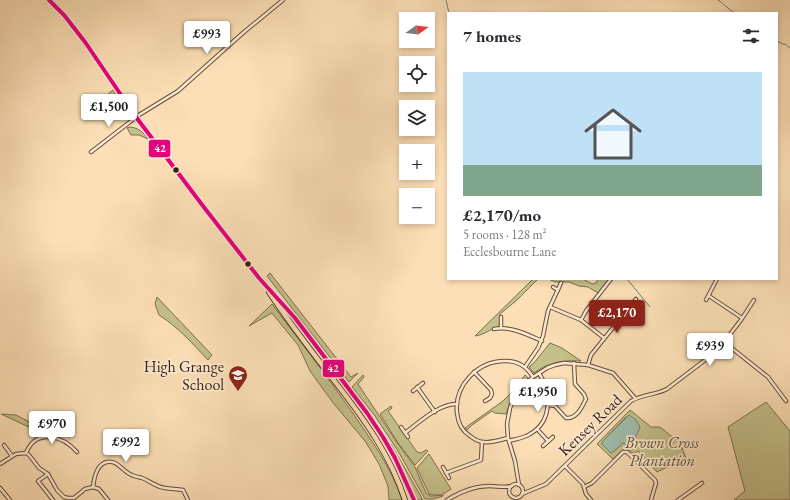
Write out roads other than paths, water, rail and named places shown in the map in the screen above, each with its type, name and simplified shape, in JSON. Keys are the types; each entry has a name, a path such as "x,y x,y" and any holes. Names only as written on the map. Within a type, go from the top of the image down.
{"highway":[{"path":"49,0 64,15 85,42 136,117 202,206 259,278 285,316 373,434 393,469 405,500"},
{"path":"259,278 290,312 367,413 395,458 414,500"}],"street":[{"path":"91,152 136,117 178,91 244,32 283,0"},
{"path":"581,320 607,284 612,280"},
{"path":"706,300 717,280"},
{"path":"603,281 607,284"},
{"path":"525,366 542,341 550,307 561,283"},
{"path":"553,287 558,290"},
{"path":"709,296 742,318"},
{"path":"588,365 591,355 636,299"},
{"name":"Kensey Road","path":"521,495 546,484 636,398 668,389 712,356 754,300"},
{"path":"550,307 581,320 604,338"},
{"path":"629,307 635,312"},
{"path":"501,317 501,328"},
{"path":"494,329 501,328 518,331 542,341"},
{"path":"724,342 768,377 786,401"},
{"path":"533,377 525,366 513,361 495,362 481,367 474,372 459,394 457,404 458,417 462,428 467,434 482,442 509,440 530,434 537,429 544,419 548,405 547,391 539,372"},
{"path":"520,500 523,490 517,476 507,424 510,408 519,391 533,377 539,372 564,363 588,365 613,373 636,398"},
{"path":"548,405 555,406 566,418 574,417 580,410 586,399 576,384 574,363"},
{"path":"474,372 491,390 492,394 490,398 485,401"},
{"path":"413,391 423,383"},
{"path":"417,387 434,412"},
{"path":"405,432 434,412 446,406 457,404"},
{"path":"401,427 408,437"},
{"path":"537,429 548,441"},
{"path":"26,453 29,446 35,441 48,437 62,440 77,452"},
{"path":"544,446 553,437"},
{"path":"446,473 480,460 482,442"},
{"path":"4,445 12,456"},
{"path":"0,464 20,452 26,453 39,468 48,474 63,496 72,499 85,489 93,487 99,489 108,500"},
{"path":"584,487 592,482 623,452 628,452 655,480 656,483 651,500"},
{"path":"93,487 95,475 99,468 104,463 111,462 117,464 129,474 155,485 164,488 183,490 188,500"},
{"path":"443,466 449,478"},
{"path":"565,466 584,487 586,494 591,500"},
{"path":"48,474 38,482 52,500"},
{"path":"510,494 510,490 517,476"},
{"path":"678,500 702,483"},
{"path":"446,500 472,488 489,486 502,488 513,485 530,490"},
{"path":"0,488 10,500"},
{"path":"502,488 515,500"},
{"path":"513,497 517,498 521,495"}],"waterway":[{"path":"446,0 449,12"},
{"path":"718,0 734,12"},
{"path":"778,42 790,48"},
{"path":"628,280 650,307"}],"place":[{"name":"High Grange School","path":"238,392"}],"park label":[{"name":"Brown Cross Plantation","path":"662,451"}]}
